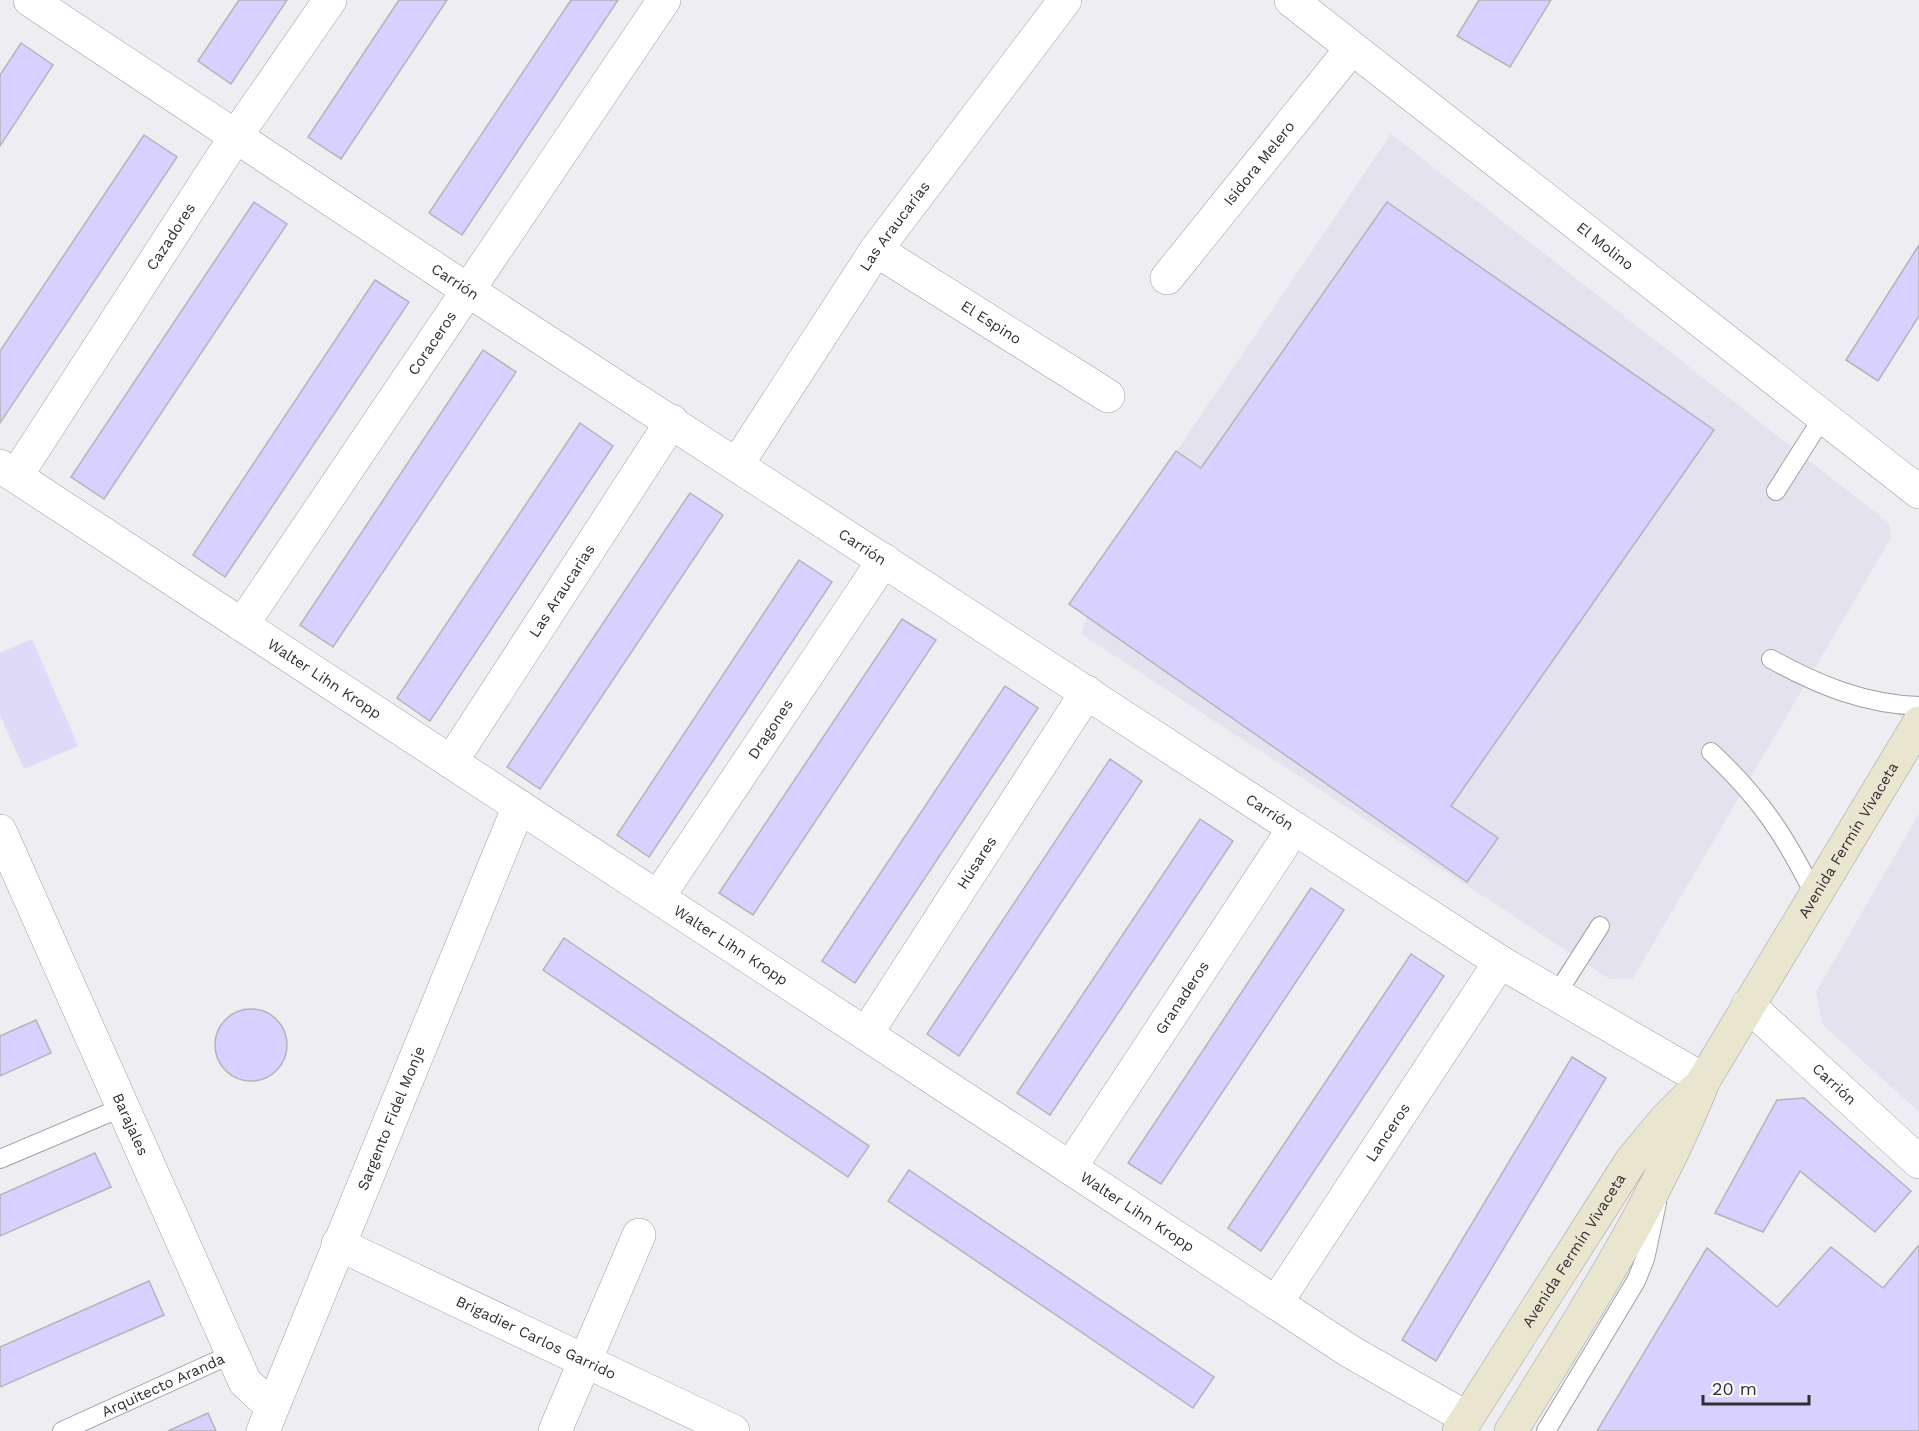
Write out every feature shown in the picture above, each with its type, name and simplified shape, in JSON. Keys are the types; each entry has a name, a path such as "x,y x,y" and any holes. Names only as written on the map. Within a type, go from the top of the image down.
{"main road":[{"name":"Avenida Fermín Vivaceta","path":"1511,1431 1660,1179 1683,1133 1704,1080 1919,723"},
{"name":"Avenida Fermín Vivaceta","path":"1463,1425 1631,1161 1664,1121 1704,1080"}],"street":[{"name":"Carrión","path":"30,0 469,291 738,463 1500,962 1704,1080"},
{"name":"Cazadores","path":"8,471 330,0"},
{"name":"Coraceros","path":"242,625 664,0"},
{"name":"Las Araucarias","path":"738,463 876,250 1065,0"},
{"name":"El Molino","path":"1291,0 1919,492"},
{"name":"Isidora Melero","path":"1167,278 1352,48"},
{"name":"El Espino","path":"876,250 1108,396"},
{"name":"Las Araucarias","path":"451,762 672,421"},
{"name":"Walter Lihn Kropp","path":"8,471 1463,1425"},
{"name":"Dragones","path":"657,897 884,560"},
{"name":"Húsares","path":"866,1034 1088,692"},
{"name":"Sargento Fidel Monje","path":"268,1419 519,806"},
{"name":"Granaderos","path":"1070,1168 1294,828"},
{"name":"Barajales","path":"2,838 244,1382 268,1419"},
{"name":"Lanceros","path":"1275,1303 1500,962"},
{"name":"Carrión","path":"1748,1005 1919,1162"},
{"path":"555,1431 639,1235"},
{"name":"Brigadier Carlos Garrido","path":"338,1244 733,1431"}],"lane":[{"path":"1776,491 1823,417"},
{"path":"1771,660 1809,680 1848,695 1889,705 1919,706"},
{"path":"1711,752 1744,783 1771,815 1793,850 1815,896"},
{"path":"1556,995 1600,926"},
{"path":"0,1159 123,1107"},
{"path":"1546,1431 1636,1281 1649,1240 1660,1179"},
{"name":"Arquitecto Aranda","path":"62,1431 232,1354"}],"shaded area":[{"path":"1391,134 1889,523 1891,538 1633,978 1610,979 1081,634 1114,544"},
{"path":"32,639 78,746 24,769 0,715 0,653"},
{"path":"1919,814 1919,1112 1822,1024 1816,992"}],"building":[{"path":"239,0 287,0 231,84 198,61"},
{"path":"399,0 447,0 341,159 308,137"},
{"path":"571,0 618,0 462,235 429,213"},
{"path":"1479,0 1551,0 1510,67 1457,36"},
{"path":"21,43 53,65 0,146 0,75"},
{"path":"144,135 177,157 0,423 0,351"},
{"path":"254,202 287,224 104,499 71,477"},
{"path":"1387,202 1714,430 1451,806 1498,838 1467,882 1069,604 1176,451 1201,468"},
{"path":"1919,245 1919,316 1878,381 1846,360"},
{"path":"375,280 409,302 225,577 193,555"},
{"path":"483,350 516,372 333,647 300,625"},
{"path":"580,423 613,446 430,721 397,698"},
{"path":"690,493 723,515 540,789 507,767"},
{"path":"799,560 832,582 649,857 617,835"},
{"path":"902,619 936,640 753,915 719,893"},
{"path":"1005,686 1038,708 855,983 822,961"},
{"path":"1110,759 1142,781 959,1056 927,1034"},
{"path":"1200,819 1233,841 1050,1115 1017,1093"},
{"path":"1311,888 1344,910 1161,1184 1128,1163"},
{"path":"564,938 869,1146 848,1177 543,970"},
{"path":"1411,954 1444,976 1261,1251 1228,1228"},
{"path":"258,1009 277,1019 285,1031 287,1045 285,1059 277,1071 265,1079 244,1081 225,1071 217,1059 215,1038 225,1019 237,1011"},
{"path":"36,1020 51,1053 0,1076 0,1036"},
{"path":"1572,1057 1606,1078 1436,1361 1402,1340"},
{"path":"1804,1098 1911,1191 1875,1232 1800,1171 1763,1232 1715,1213 1777,1100"},
{"path":"95,1153 111,1187 0,1236 0,1195"},
{"path":"909,1170 1214,1377 1193,1408 888,1201"},
{"path":"1919,1245 1919,1431 1597,1431 1707,1248 1777,1307 1831,1247 1883,1288"},
{"path":"149,1281 164,1315 0,1387 0,1347"},
{"path":"208,1413 216,1431 168,1431"}]}
